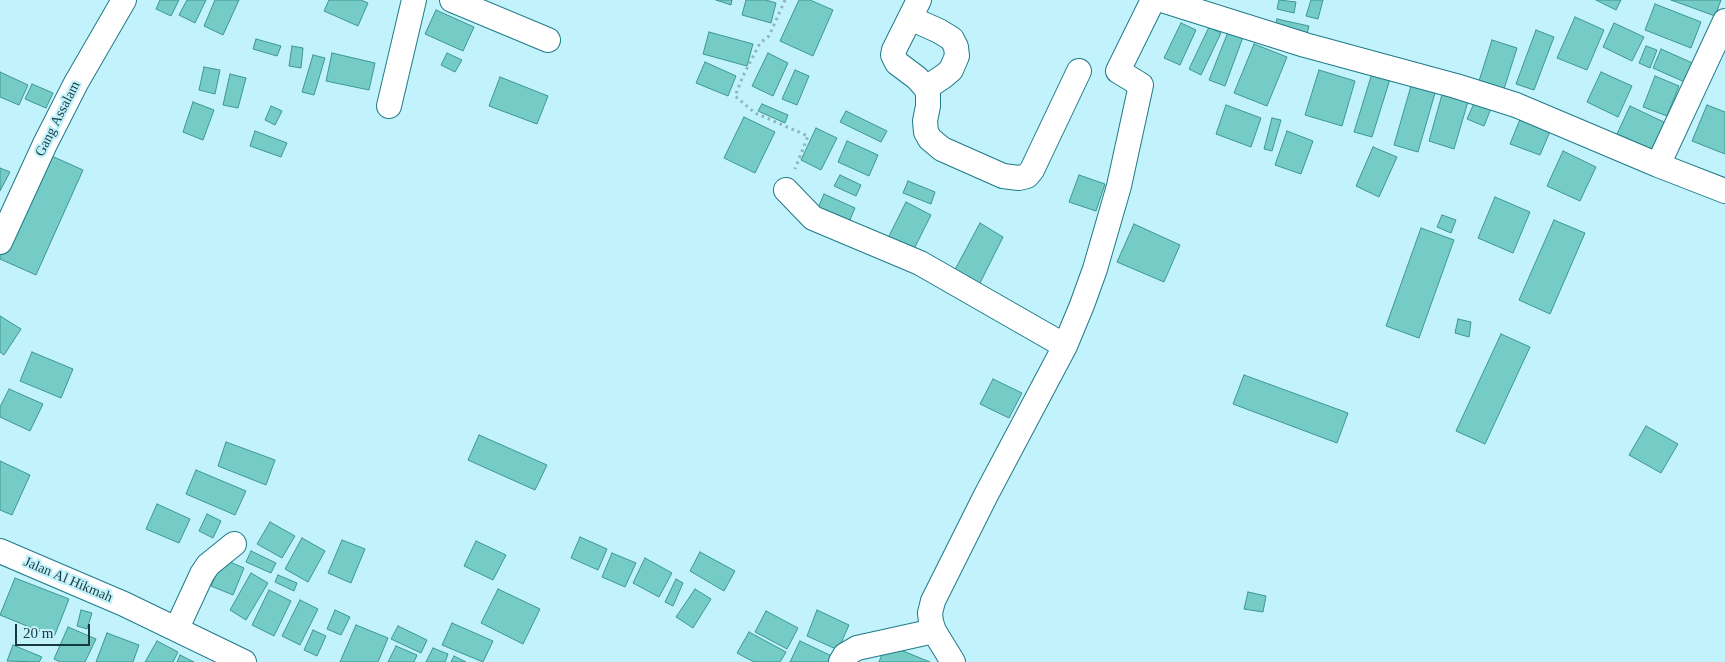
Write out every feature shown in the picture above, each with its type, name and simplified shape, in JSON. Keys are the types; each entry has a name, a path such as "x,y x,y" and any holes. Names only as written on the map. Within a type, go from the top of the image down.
{"street":[{"name":"Gang Assalam","path":"0,242 45,144 76,83 124,0"},
{"path":"389,106 414,0"},
{"path":"452,0 548,40"},
{"path":"953,662 934,631 930,613 933,601 941,582 1065,346 1082,305 1095,269 1119,186 1141,85 1118,70 1153,0"},
{"path":"1162,0 1305,45 1488,95 1545,116 1658,165 1725,191"},
{"path":"926,88 951,70 956,56 956,47 952,39 939,31 914,9 893,55 898,63 918,78 926,88 928,106 925,121 926,132 930,140 936,145 1003,176 1019,178 1027,176 1032,170 1079,70"},
{"path":"1658,165 1725,21"},
{"path":"786,190 813,218 920,263 1065,346"},
{"path":"177,628 208,564 234,544"},
{"name":"Jalan Al Hikmah","path":"0,551 177,628 244,662"},
{"path":"841,662 845,655 857,648 934,631"}],"path":[{"path":"785,0 769,36 760,43 736,96 755,113 808,136 786,190"}],"building":[{"path":"160,0 179,0 171,16 156,9"},
{"path":"187,0 206,0 195,23 179,15"},
{"path":"215,0 239,0 223,35 204,26"},
{"path":"329,0 361,0 368,3 358,26 324,11"},
{"path":"716,0 732,0 731,5"},
{"path":"746,0 766,0 776,3 771,23 742,15"},
{"path":"799,0 810,0 833,10 813,56 780,41"},
{"path":"1279,0 1296,2 1294,13 1277,9"},
{"path":"1311,0 1323,0 1318,19 1306,16"},
{"path":"1596,0 1621,0 1616,10"},
{"path":"1671,0 1721,0 1715,16"},
{"path":"1655,4 1701,22 1691,48 1645,30"},
{"path":"436,10 474,27 463,51 425,34"},
{"path":"1575,17 1604,30 1587,70 1557,58"},
{"path":"1277,19 1309,26 1306,38 1274,31"},
{"path":"1181,23 1196,30 1180,65 1164,58"},
{"path":"1614,23 1644,37 1632,61 1603,47"},
{"path":"1209,27 1221,33 1201,75 1189,69"},
{"path":"1536,30 1554,37 1534,90 1516,84"},
{"path":"709,32 753,44 747,66 703,54"},
{"path":"1228,32 1243,37 1225,86 1209,80"},
{"path":"256,39 281,46 277,56 253,49"},
{"path":"1492,40 1517,48 1504,89 1479,81"},
{"path":"1254,44 1287,57 1267,106 1234,93"},
{"path":"292,46 303,48 301,68 289,66"},
{"path":"1646,46 1657,50 1650,68 1639,63"},
{"path":"1661,49 1697,65 1689,84 1653,68"},
{"path":"332,53 375,63 369,90 326,81"},
{"path":"447,53 462,60 455,72 441,65"},
{"path":"768,53 788,63 773,96 752,86"},
{"path":"313,55 325,58 314,95 302,92"},
{"path":"705,62 736,76 728,96 696,83"},
{"path":"204,67 220,70 215,94 199,90"},
{"path":"795,70 809,76 797,105 782,99"},
{"path":"1319,70 1355,81 1342,126 1305,115"},
{"path":"1373,70 1391,76 1372,137 1354,132"},
{"path":"0,72 28,85 19,105 0,97"},
{"path":"1601,72 1632,86 1618,117 1587,102"},
{"path":"230,74 246,78 238,108 223,105"},
{"path":"1655,76 1679,86 1667,116 1643,107"},
{"path":"500,77 548,96 537,124 489,106"},
{"path":"1413,79 1437,86 1418,152 1394,145"},
{"path":"32,84 53,93 46,108 25,99"},
{"path":"1443,91 1469,98 1454,149 1429,141"},
{"path":"1476,99 1492,106 1484,126 1467,119"},
{"path":"193,102 214,110 203,140 183,132"},
{"path":"762,104 788,115 785,123 758,111"},
{"path":"1226,105 1261,118 1251,147 1216,134"},
{"path":"1707,105 1725,112 1725,154 1692,141"},
{"path":"271,106 282,111 275,125 265,120"},
{"path":"1630,106 1668,124 1655,151 1617,134"},
{"path":"846,111 887,131 881,142 840,122"},
{"path":"744,117 775,132 755,173 724,158"},
{"path":"1521,117 1551,129 1540,155 1510,144"},
{"path":"1272,118 1281,120 1272,151 1264,149"},
{"path":"816,128 837,138 821,170 801,160"},
{"path":"255,131 287,143 281,157 250,146"},
{"path":"1287,131 1313,141 1301,174 1275,165"},
{"path":"847,141 878,155 869,176 838,162"},
{"path":"1373,147 1397,157 1379,197 1356,186"},
{"path":"1563,151 1596,167 1580,201 1547,186"},
{"path":"45,153 83,170 36,275 0,259 0,253"},
{"path":"0,168 10,172 0,191"},
{"path":"840,175 861,185 856,196 834,186"},
{"path":"1079,175 1105,184 1096,211 1069,202"},
{"path":"908,181 935,192 931,204 903,193"},
{"path":"824,194 855,208 846,229 815,215"},
{"path":"1495,197 1530,212 1513,253 1478,238"},
{"path":"906,202 931,215 912,253 887,240"},
{"path":"1442,215 1456,220 1451,233 1437,227"},
{"path":"1554,220 1585,233 1550,314 1519,300"},
{"path":"980,223 1003,237 977,289 951,277"},
{"path":"1134,224 1180,245 1164,282 1117,262"},
{"path":"1421,228 1454,240 1419,338 1386,326"},
{"path":"0,316 21,329 4,355 0,352"},
{"path":"1458,319 1471,322 1469,337 1455,333"},
{"path":"1501,334 1530,347 1485,444 1456,431"},
{"path":"32,352 73,369 61,398 20,381"},
{"path":"1244,375 1348,413 1337,443 1233,404"},
{"path":"993,379 1022,393 1009,418 980,404"},
{"path":"9,389 43,404 30,431 0,417 0,407"},
{"path":"1646,426 1678,444 1661,473 1629,455"},
{"path":"479,435 547,465 535,490 468,460"},
{"path":"226,442 275,460 266,485 218,466"},
{"path":"0,461 30,475 12,515 0,510"},
{"path":"196,470 246,491 235,515 186,494"},
{"path":"157,504 190,519 179,543 146,529"},
{"path":"207,514 221,521 213,538 199,531"},
{"path":"270,522 295,536 282,558 257,544"},
{"path":"580,537 607,549 598,570 571,558"},
{"path":"302,538 325,551 308,582 285,569"},
{"path":"342,540 365,549 351,583 328,573"},
{"path":"476,541 506,555 493,580 464,566"},
{"path":"251,551 276,563 271,573 246,562"},
{"path":"700,552 735,571 724,591 690,571"},
{"path":"612,553 636,563 625,587 602,577"},
{"path":"645,558 672,573 659,597 633,583"},
{"path":"223,559 244,568 233,595 211,586"},
{"path":"251,573 268,583 246,620 230,610"},
{"path":"278,575 297,583 294,591 275,582"},
{"path":"15,578 69,599 54,637 0,615"},
{"path":"676,579 683,583 673,606 665,602"},
{"path":"498,589 540,609 523,644 481,623"},
{"path":"695,589 711,599 693,628 676,617"},
{"path":"269,590 291,601 274,636 252,625"},
{"path":"1248,592 1266,596 1263,612 1244,609"},
{"path":"300,600 318,609 300,645 282,636"},
{"path":"81,610 92,613 87,629 77,626"},
{"path":"335,610 350,617 341,635 327,629"},
{"path":"817,610 849,625 838,650 807,636"},
{"path":"766,611 798,628 787,649 755,632"},
{"path":"452,623 493,641 483,662 442,645"},
{"path":"356,625 388,638 378,662 340,662"},
{"path":"398,626 427,640 421,653 391,639"},
{"path":"68,627 96,639 85,662 60,662 54,659"},
{"path":"313,630 326,636 317,656 304,650"},
{"path":"749,632 786,652 780,662 754,662 737,653"},
{"path":"107,633 139,645 133,662 96,662"},
{"path":"157,641 178,652 173,662 145,662"},
{"path":"800,641 838,659 836,662 790,662"},
{"path":"886,644 930,662 879,662"},
{"path":"13,645 42,657 39,662 7,661"},
{"path":"396,646 417,655 414,662 388,662"},
{"path":"433,648 448,654 445,662 426,662"},
{"path":"180,655 194,662 177,662"},
{"path":"454,656 466,662 451,662"}]}
